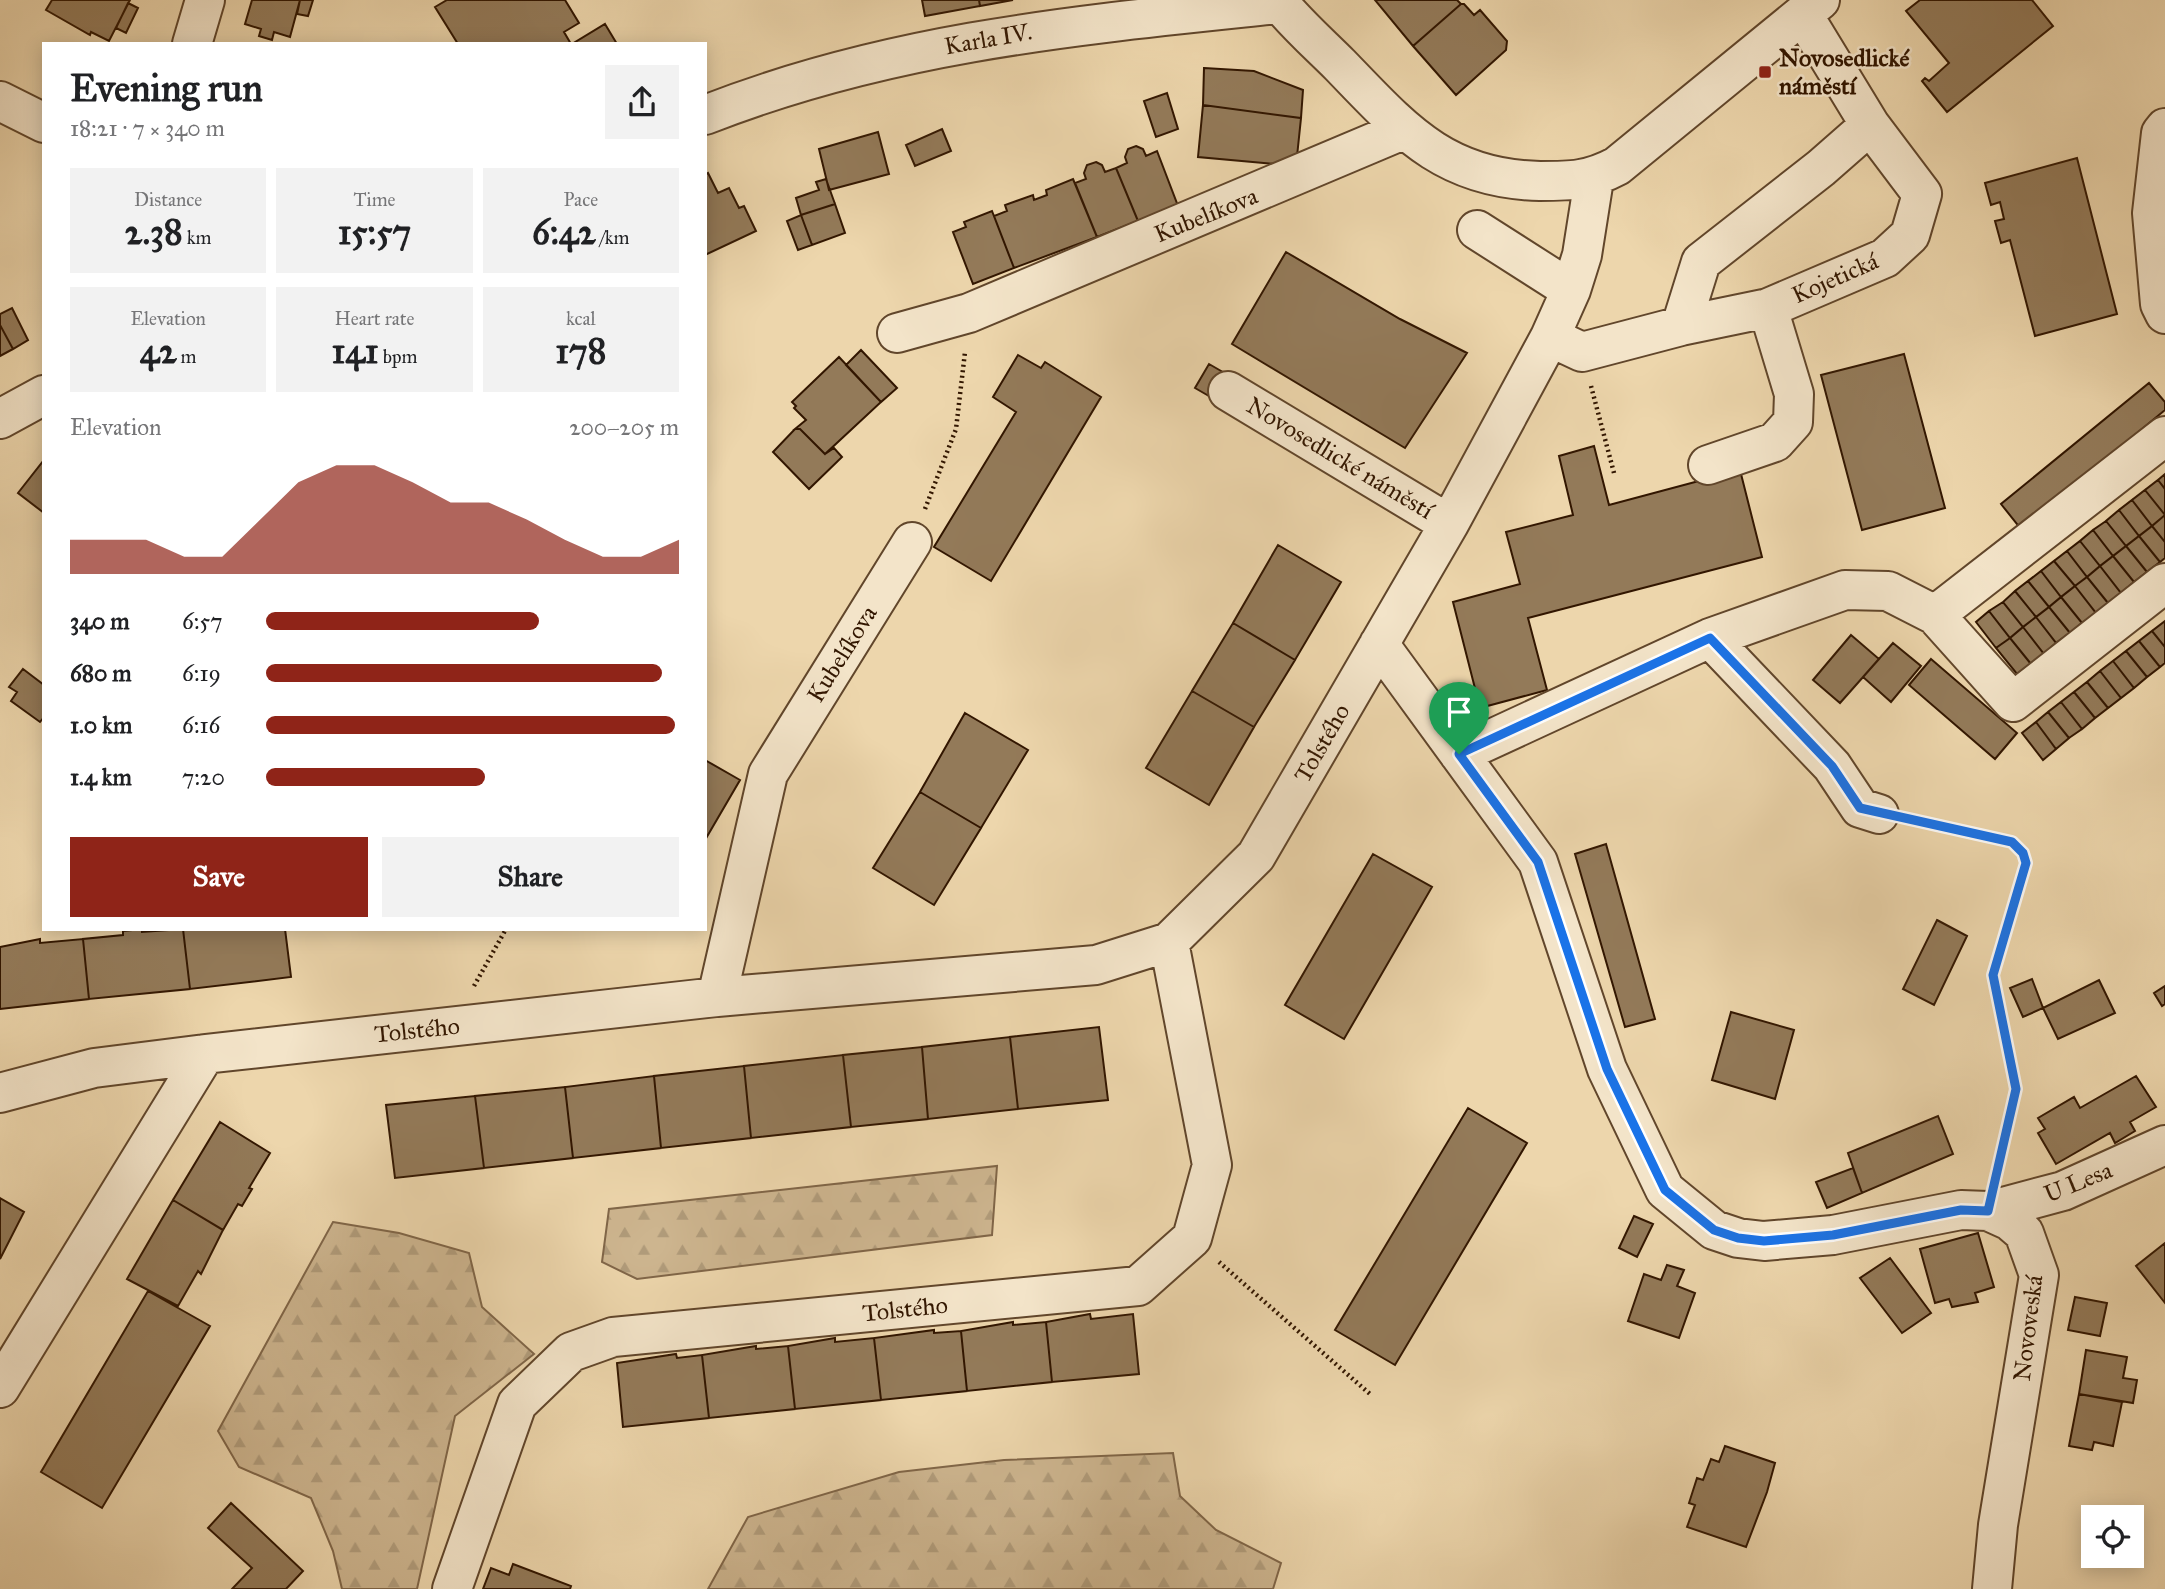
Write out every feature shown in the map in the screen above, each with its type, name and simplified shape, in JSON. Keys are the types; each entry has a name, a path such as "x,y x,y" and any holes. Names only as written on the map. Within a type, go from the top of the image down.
{"street":[{"path":"192,42 205,0"},
{"path":"1278,2 1403,130 1440,156 1487,174 1532,180 1594,179 1644,147 1811,8"},
{"name":"Karla IV.","path":"707,114 811,79 982,38 1278,2"},
{"name":"Kojetická","path":"1768,308 1885,258 1910,235 1922,194 1870,125 1811,8"},
{"path":"0,102 42,122"},
{"path":"1681,326 1701,261 1821,168 1870,125"},
{"path":"2165,128 2161,134 2152,213 2160,304 2165,314"},
{"name":"Kubelíkova","path":"897,333 969,313 1403,130"},
{"name":"Novosedlické náměstí","path":"1228,391 1449,524 1566,344 1571,290 1582,256 1594,179"},
{"path":"1477,230 1571,290"},
{"path":"1566,344 1681,326 1768,308 1794,394 1793,422 1775,442 1708,465"},
{"path":"0,419 42,396"},
{"path":"1935,615 2165,436"},
{"name":"Tolstého","path":"0,1093 94,1068 205,1054 717,997 1096,965 1169,942 1256,856 1449,524"},
{"name":"Kubelíkova","path":"717,997 768,774 912,542"},
{"path":"1459,754 1710,638 1845,590 1888,591 1935,615 2013,702 2165,583"},
{"path":"1710,638 1832,766 1860,808 1879,814"},
{"path":"1379,644 1538,862 1607,1069 1665,1190 1714,1230 1738,1238 1764,1241 1833,1235 1961,1210 1988,1211"},
{"path":"1169,942 1212,1165 1192,1238"},
{"path":"0,1388 205,1054"},
{"name":"U Lesa","path":"1988,1211 2063,1191 2165,1145"},
{"name":"Novoveská","path":"1988,1211 2010,1221 2024,1233 2039,1275 1998,1525 1992,1589"},
{"name":"Tolstého","path":"452,1589 517,1404 571,1352 612,1337 1138,1286 1192,1238"}],"path":[{"path":"912,542 956,429 969,313"},
{"path":"1566,344 1614,473"},
{"path":"1879,814 2012,842 2023,853 2026,863 1993,975 2016,1089 1988,1211"},
{"path":"450,1027 505,931"},
{"path":"1192,1238 1370,1394"}],"green space":[{"path":"997,1166 992,1235 637,1279 602,1262 609,1209"},
{"path":"333,1222 399,1233 469,1253 482,1307 534,1354 455,1416 417,1589 342,1589 333,1551 311,1498 239,1467 218,1431"},
{"path":"1173,1453 1180,1496 1216,1530 1281,1563 1273,1589 708,1589 748,1517 899,1472 1004,1460"}],"building":[{"path":"52,0 130,0 109,41 91,32 90,35 46,10"},
{"path":"252,0 300,0 290,37 274,32 272,40 259,36 261,29 245,24"},
{"path":"300,0 313,0 308,16 297,14"},
{"path":"447,0 565,0 579,23 564,32 570,42 457,42 435,7"},
{"path":"922,0 979,0 980,6 925,16"},
{"path":"979,0 1013,0 980,6"},
{"path":"1375,0 1457,0 1461,4 1413,46"},
{"path":"1920,0 2032,0 2053,26 1947,112 1922,81 1925,78 1929,81 1949,63 1906,11"},
{"path":"128,3 138,8 126,33 116,28"},
{"path":"1461,4 1474,15 1480,10 1507,41 1506,50 1456,95 1413,46"},
{"path":"605,24 616,42 575,42"},
{"path":"1204,68 1254,71 1303,90 1301,118 1203,105"},
{"path":"1167,93 1178,129 1156,137 1144,101"},
{"path":"1203,105 1301,118 1296,166 1198,157"},
{"path":"942,129 951,151 915,166 906,145"},
{"path":"878,132 889,174 829,190 819,149"},
{"path":"1136,146 1143,149 1146,156 1157,151 1178,206 1138,221 1116,168 1127,163 1125,157 1128,149"},
{"path":"2077,158 2117,314 2035,336 2010,240 2001,243 1995,221 2004,219 2000,202 1991,205 1985,183"},
{"path":"1096,162 1102,165 1105,172 1116,168 1138,221 1097,237 1075,183 1086,179 1084,173 1087,165"},
{"path":"707,174 718,193 729,188 739,208 744,206 756,231 707,254"},
{"path":"826,179 835,204 801,215 796,198 819,190 816,182"},
{"path":"1073,179 1097,237 1014,268 994,216 1007,211 1005,205 1033,195 1034,200 1047,195 1046,190"},
{"path":"835,204 845,233 812,245 801,215"},
{"path":"992,211 1014,268 973,284 953,232 966,227 964,222"},
{"path":"801,215 812,245 798,250 787,221"},
{"path":"1286,252 1400,319 1467,353 1405,448 1232,344"},
{"path":"12,308 28,340 13,349 0,325 0,314"},
{"path":"0,325 13,349 0,356"},
{"path":"861,350 897,388 881,402 846,365"},
{"path":"1904,354 1945,508 1862,530 1821,375"},
{"path":"1018,355 1041,368 1045,362 1101,397 991,581 934,547 1016,412 993,397"},
{"path":"839,357 881,402 825,454 800,429 795,429 806,420 794,408 796,406 792,402"},
{"path":"1209,364 1235,379 1221,403 1195,388"},
{"path":"2149,383 2165,402 2165,410 2021,529 2001,504"},
{"path":"795,429 800,429 825,454 834,448 842,457 809,489 773,452"},
{"path":"1594,446 1609,505 1740,470 1762,557 1528,618 1547,690 1480,708 1453,602 1520,584 1506,532 1573,515 1559,456"},
{"path":"42,463 42,511 18,493"},
{"path":"2165,474 2165,489 2158,480"},
{"path":"2158,480 2165,489 2165,515 2145,490"},
{"path":"2145,490 2165,515 2152,526 2132,500"},
{"path":"2132,500 2152,526 2139,536 2119,510"},
{"path":"2119,510 2139,536 2126,546 2106,521"},
{"path":"2165,515 2165,542 2152,526"},
{"path":"2106,521 2126,546 2113,556 2093,530"},
{"path":"2152,526 2165,542 2165,558 2160,562 2139,536"},
{"path":"2093,530 2113,556 2100,566 2080,541"},
{"path":"2139,536 2160,562 2147,572 2126,546"},
{"path":"2080,541 2100,566 2087,577 2067,551"},
{"path":"1278,545 1341,582 1295,660 1233,623"},
{"path":"2126,546 2147,572 2134,582 2113,556"},
{"path":"2067,551 2087,577 2075,586 2054,561"},
{"path":"2113,556 2134,582 2121,593 2100,566"},
{"path":"2054,561 2075,586 2061,597 2041,571"},
{"path":"2100,566 2121,593 2108,603 2087,577"},
{"path":"2041,571 2061,597 2049,607 2028,581"},
{"path":"2087,577 2108,603 2096,613 2075,586"},
{"path":"2028,581 2049,607 2036,617 2015,591"},
{"path":"2075,586 2096,613 2082,623 2061,597"},
{"path":"2015,591 2036,617 2023,627 2003,602"},
{"path":"2061,597 2082,623 2070,633 2049,607"},
{"path":"2003,602 2023,627 2010,638 1989,611"},
{"path":"2049,607 2070,633 2056,643 2036,617"},
{"path":"1989,611 2010,638 1996,648 1976,622"},
{"path":"2036,617 2056,643 2044,654 2023,627"},
{"path":"2165,621 2165,647 2152,631"},
{"path":"1233,623 1295,660 1254,727 1192,691"},
{"path":"2023,627 2044,654 2031,664 2010,638"},
{"path":"2152,631 2165,647 2165,663 2160,667 2139,641"},
{"path":"1851,635 1879,659 1840,703 1813,680"},
{"path":"2010,638 2031,664 2017,674 1996,648"},
{"path":"2139,641 2160,667 2147,677 2126,651"},
{"path":"1893,643 1921,666 1891,702 1863,677"},
{"path":"2126,651 2147,677 2134,688 2113,661"},
{"path":"1931,659 2017,733 1995,759 1909,685"},
{"path":"2113,661 2134,688 2121,698 2100,671"},
{"path":"23,669 42,683 40,722 11,701 17,692 9,687"},
{"path":"2100,671 2121,698 2108,708 2087,682"},
{"path":"2087,682 2108,708 2095,718 2074,692"},
{"path":"1192,691 1254,727 1209,805 1146,768"},
{"path":"2074,692 2095,718 2082,729 2061,702"},
{"path":"2061,702 2082,729 2069,738 2048,712"},
{"path":"2048,712 2069,738 2056,749 2036,722"},
{"path":"965,713 1028,750 981,828 920,792"},
{"path":"2036,722 2056,749 2043,760 2022,733"},
{"path":"707,761 740,780 707,837"},
{"path":"920,792 981,828 934,905 873,868"},
{"path":"1606,844 1655,1019 1625,1027 1575,854"},
{"path":"1373,854 1432,887 1344,1039 1285,1005"},
{"path":"1937,920 1967,936 1934,1005 1903,989"},
{"path":"123,931 183,931 190,989 89,999 83,939 123,935"},
{"path":"183,931 285,931 291,977 190,989"},
{"path":"40,939 40,943 83,939 89,999 0,1009 0,947"},
{"path":"2032,979 2043,1008 2023,1017 2010,988"},
{"path":"2099,980 2115,1013 2058,1039 2043,1008"},
{"path":"2165,986 2165,1004 2162,1006 2154,993"},
{"path":"1731,1012 1794,1030 1775,1099 1712,1080"},
{"path":"1099,1027 1108,1100 1018,1109 1010,1037"},
{"path":"1010,1037 1018,1109 928,1119 922,1047"},
{"path":"922,1047 928,1119 851,1127 843,1055"},
{"path":"843,1055 851,1127 751,1138 744,1066"},
{"path":"744,1066 751,1138 661,1148 654,1076"},
{"path":"654,1076 661,1148 573,1158 565,1087"},
{"path":"2136,1076 2156,1107 2130,1122 2135,1131 2115,1143 2110,1133 2056,1164 2038,1133 2045,1129 2038,1118 2074,1097 2080,1108"},
{"path":"565,1087 573,1158 484,1168 475,1096"},
{"path":"475,1096 484,1168 395,1178 386,1105"},
{"path":"1468,1108 1527,1143 1395,1365 1335,1330"},
{"path":"1938,1116 1953,1154 1862,1193 1848,1153"},
{"path":"220,1122 270,1153 249,1188 252,1189 242,1206 238,1204 223,1230 173,1200"},
{"path":"1853,1168 1862,1193 1827,1208 1816,1182"},
{"path":"0,1198 24,1212 0,1259"},
{"path":"173,1200 223,1230 201,1274 198,1271 178,1306 127,1279"},
{"path":"1634,1216 1653,1224 1637,1257 1619,1248"},
{"path":"1978,1233 1994,1287 1975,1293 1978,1302 1952,1307 1949,1299 1935,1303 1920,1249"},
{"path":"2165,1243 2165,1303 2136,1266"},
{"path":"1890,1258 1931,1313 1902,1333 1860,1278"},
{"path":"1667,1265 1684,1270 1677,1286 1695,1293 1679,1338 1628,1321 1644,1274 1661,1280"},
{"path":"148,1291 210,1326 102,1508 41,1472"},
{"path":"2075,1297 2107,1303 2100,1336 2068,1330"},
{"path":"1090,1314 1091,1319 1133,1314 1139,1374 1052,1382 1046,1322"},
{"path":"1013,1322 1013,1325 1046,1322 1052,1382 967,1391 961,1331"},
{"path":"934,1330 934,1333 961,1331 967,1391 881,1400 874,1338"},
{"path":"835,1338 835,1342 874,1338 881,1400 795,1409 788,1346"},
{"path":"756,1346 756,1349 788,1346 795,1409 709,1418 702,1355"},
{"path":"2086,1350 2127,1357 2123,1378 2137,1380 2133,1403 2079,1394"},
{"path":"676,1354 677,1358 702,1355 709,1418 623,1427 617,1363"},
{"path":"2079,1394 2122,1402 2113,1446 2094,1442 2092,1450 2069,1446"},
{"path":"1725,1446 1775,1463 1746,1547 1687,1527 1695,1505 1689,1503 1697,1478 1703,1480 1711,1459 1719,1462"},
{"path":"231,1503 303,1571 286,1589 232,1589 252,1568 208,1528"},
{"path":"513,1564 571,1586 570,1589 483,1589 491,1568 509,1575"}],"place":[{"name":"Novosedlické náměstí","path":"1765,72"}],"route":[{"path":"1710,638 1832,766 1860,808 2012,842 2023,853 2026,863 1993,975 2016,1089 1988,1211 1961,1210 1833,1235 1764,1241 1738,1238 1714,1230 1665,1190 1607,1069 1538,862 1459,754 1710,638"}]}
